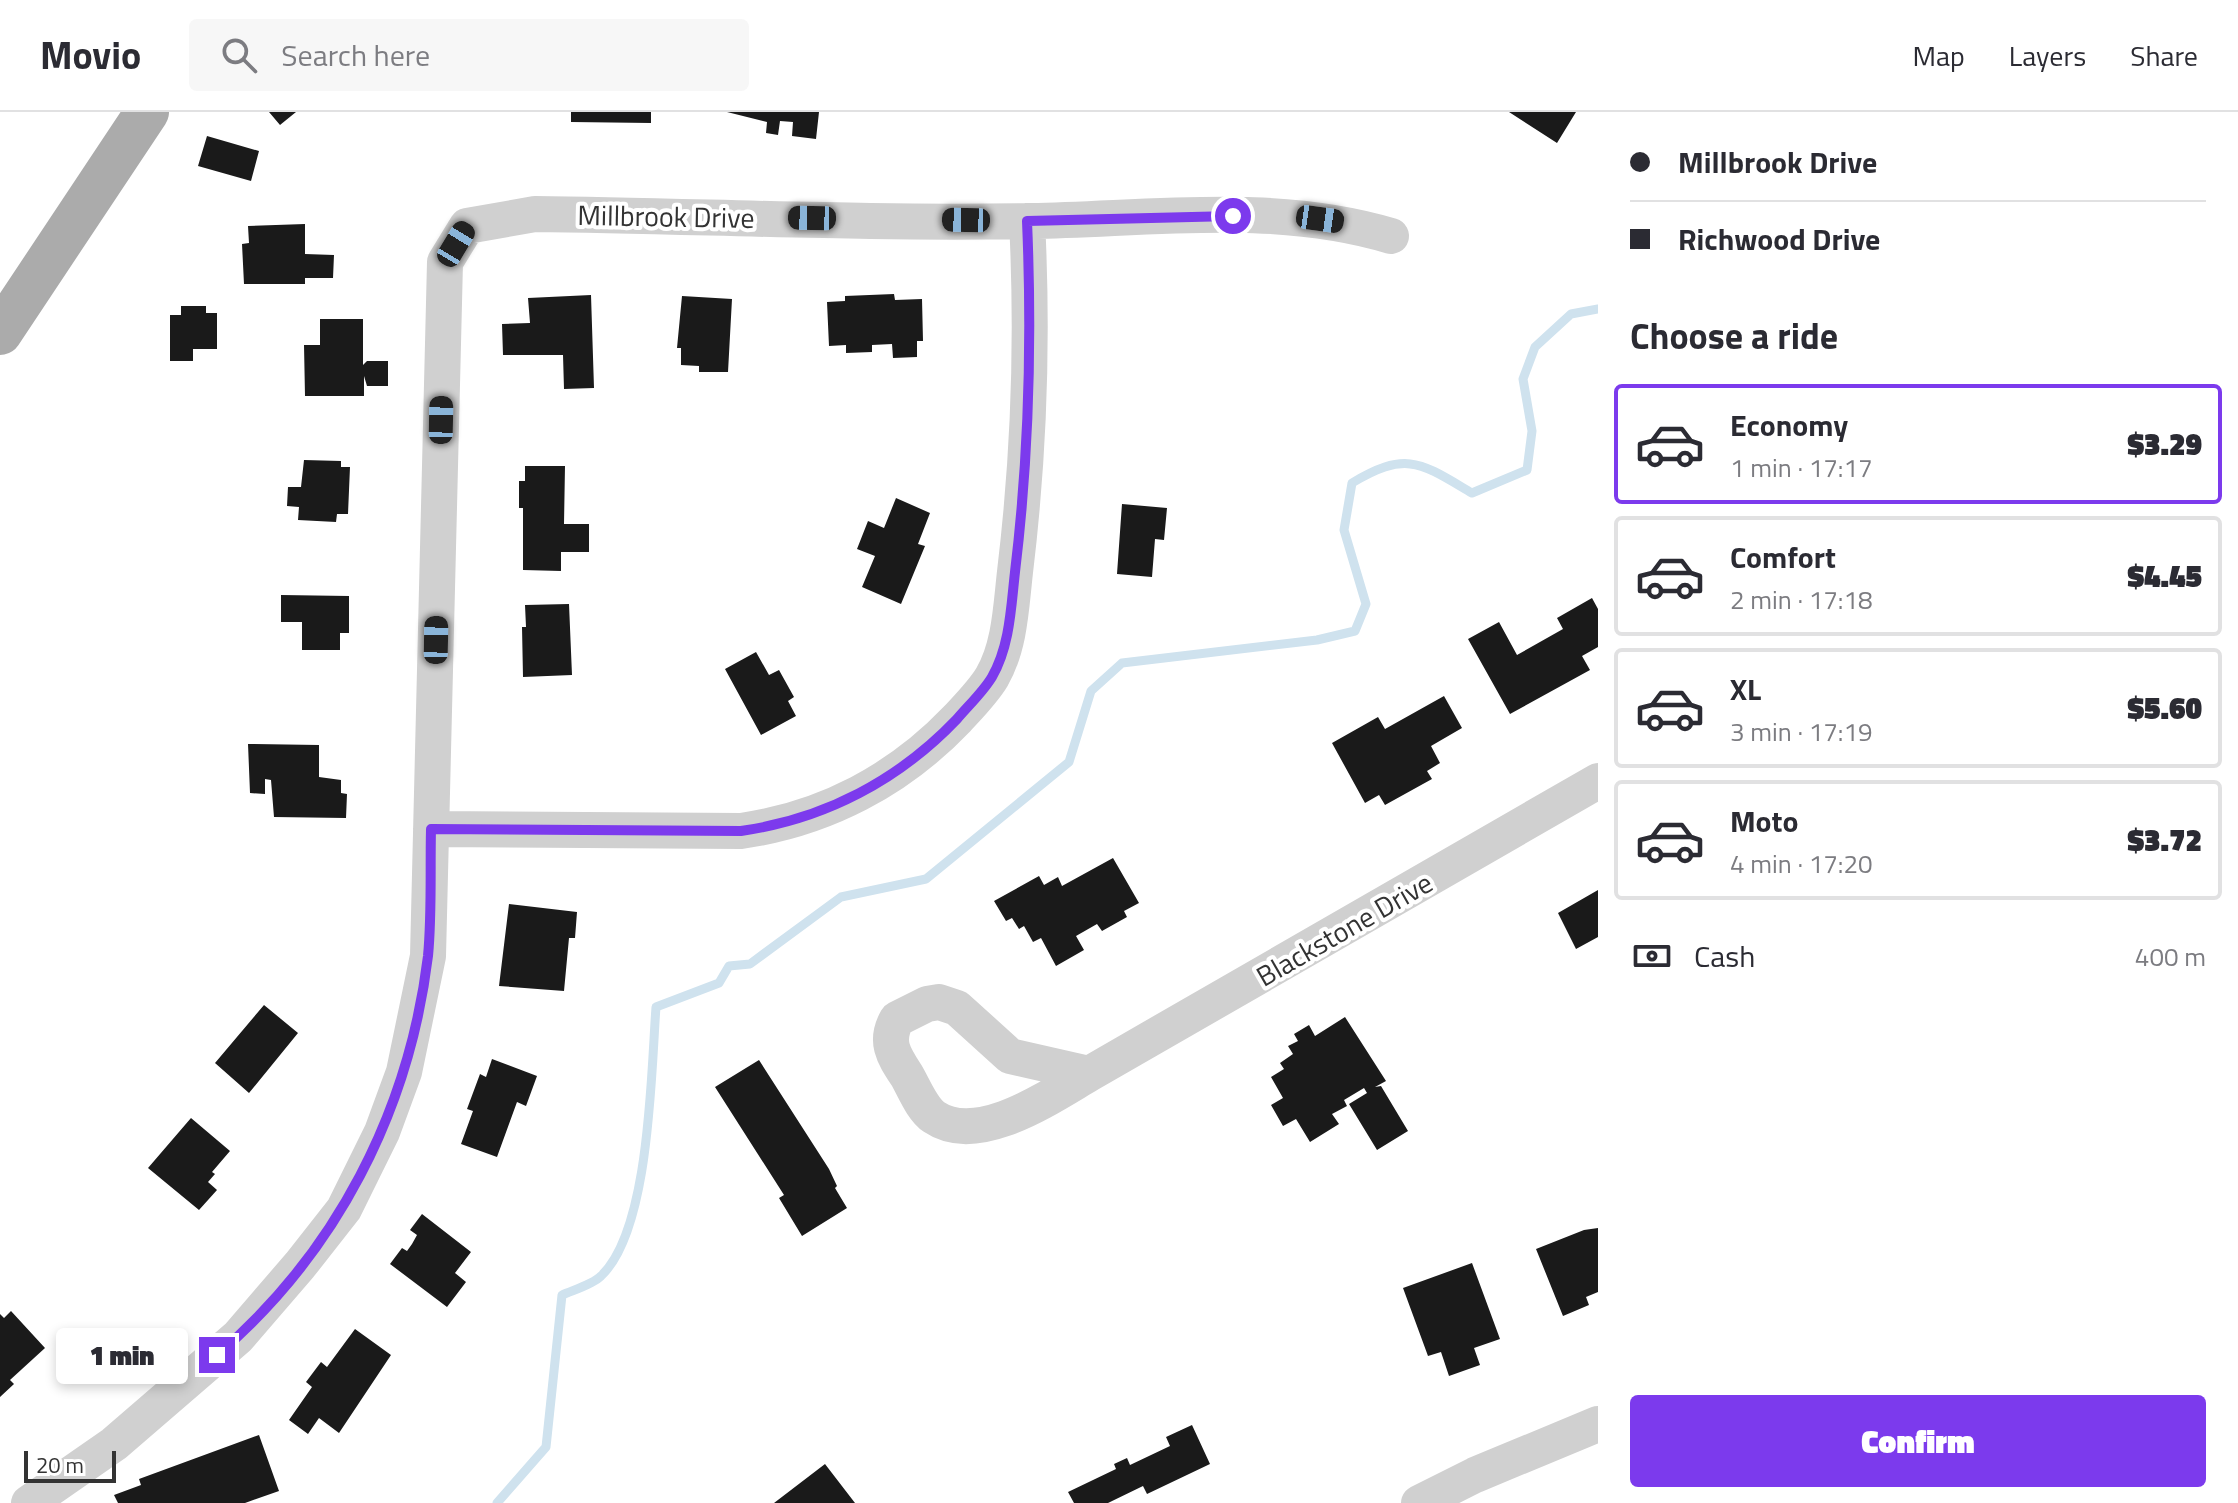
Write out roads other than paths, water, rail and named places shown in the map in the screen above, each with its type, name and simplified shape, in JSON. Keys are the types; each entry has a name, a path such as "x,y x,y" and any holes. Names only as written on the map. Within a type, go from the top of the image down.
{"main road":[{"path":"0,333 147,112"}],"street":[{"name":"Millbrook Drive","path":"431,829 445,262 467,226 535,214 1027,221 1292,215 1349,223 1391,236"},
{"path":"29,1503 114,1444 238,1337 344,1209 382,1132 404,1072 428,956 431,829 741,831 784,825 847,801 877,784 936,741 991,678 1004,651 1024,498 1030,290 1027,221"},
{"name":"Blackstone Drive","path":"1089,1074 1010,1056 957,1008 939,1002 927,1004 897,1019 889,1041 893,1055 931,1115 963,1127 1020,1113 1089,1074 1598,781"},
{"path":"1419,1503 1475,1475 1598,1424"}],"waterway":[{"path":"497,1503 546,1447 562,1295 601,1276 617,1254 630,1224 645,1149 656,1007 719,983 729,966 750,964 841,897 926,879 1069,762 1091,691 1122,663 1317,640 1355,631 1366,604 1344,530 1352,483 1387,466 1414,464 1472,493 1527,470 1532,431 1523,379 1535,347 1571,314 1598,309"}]}
